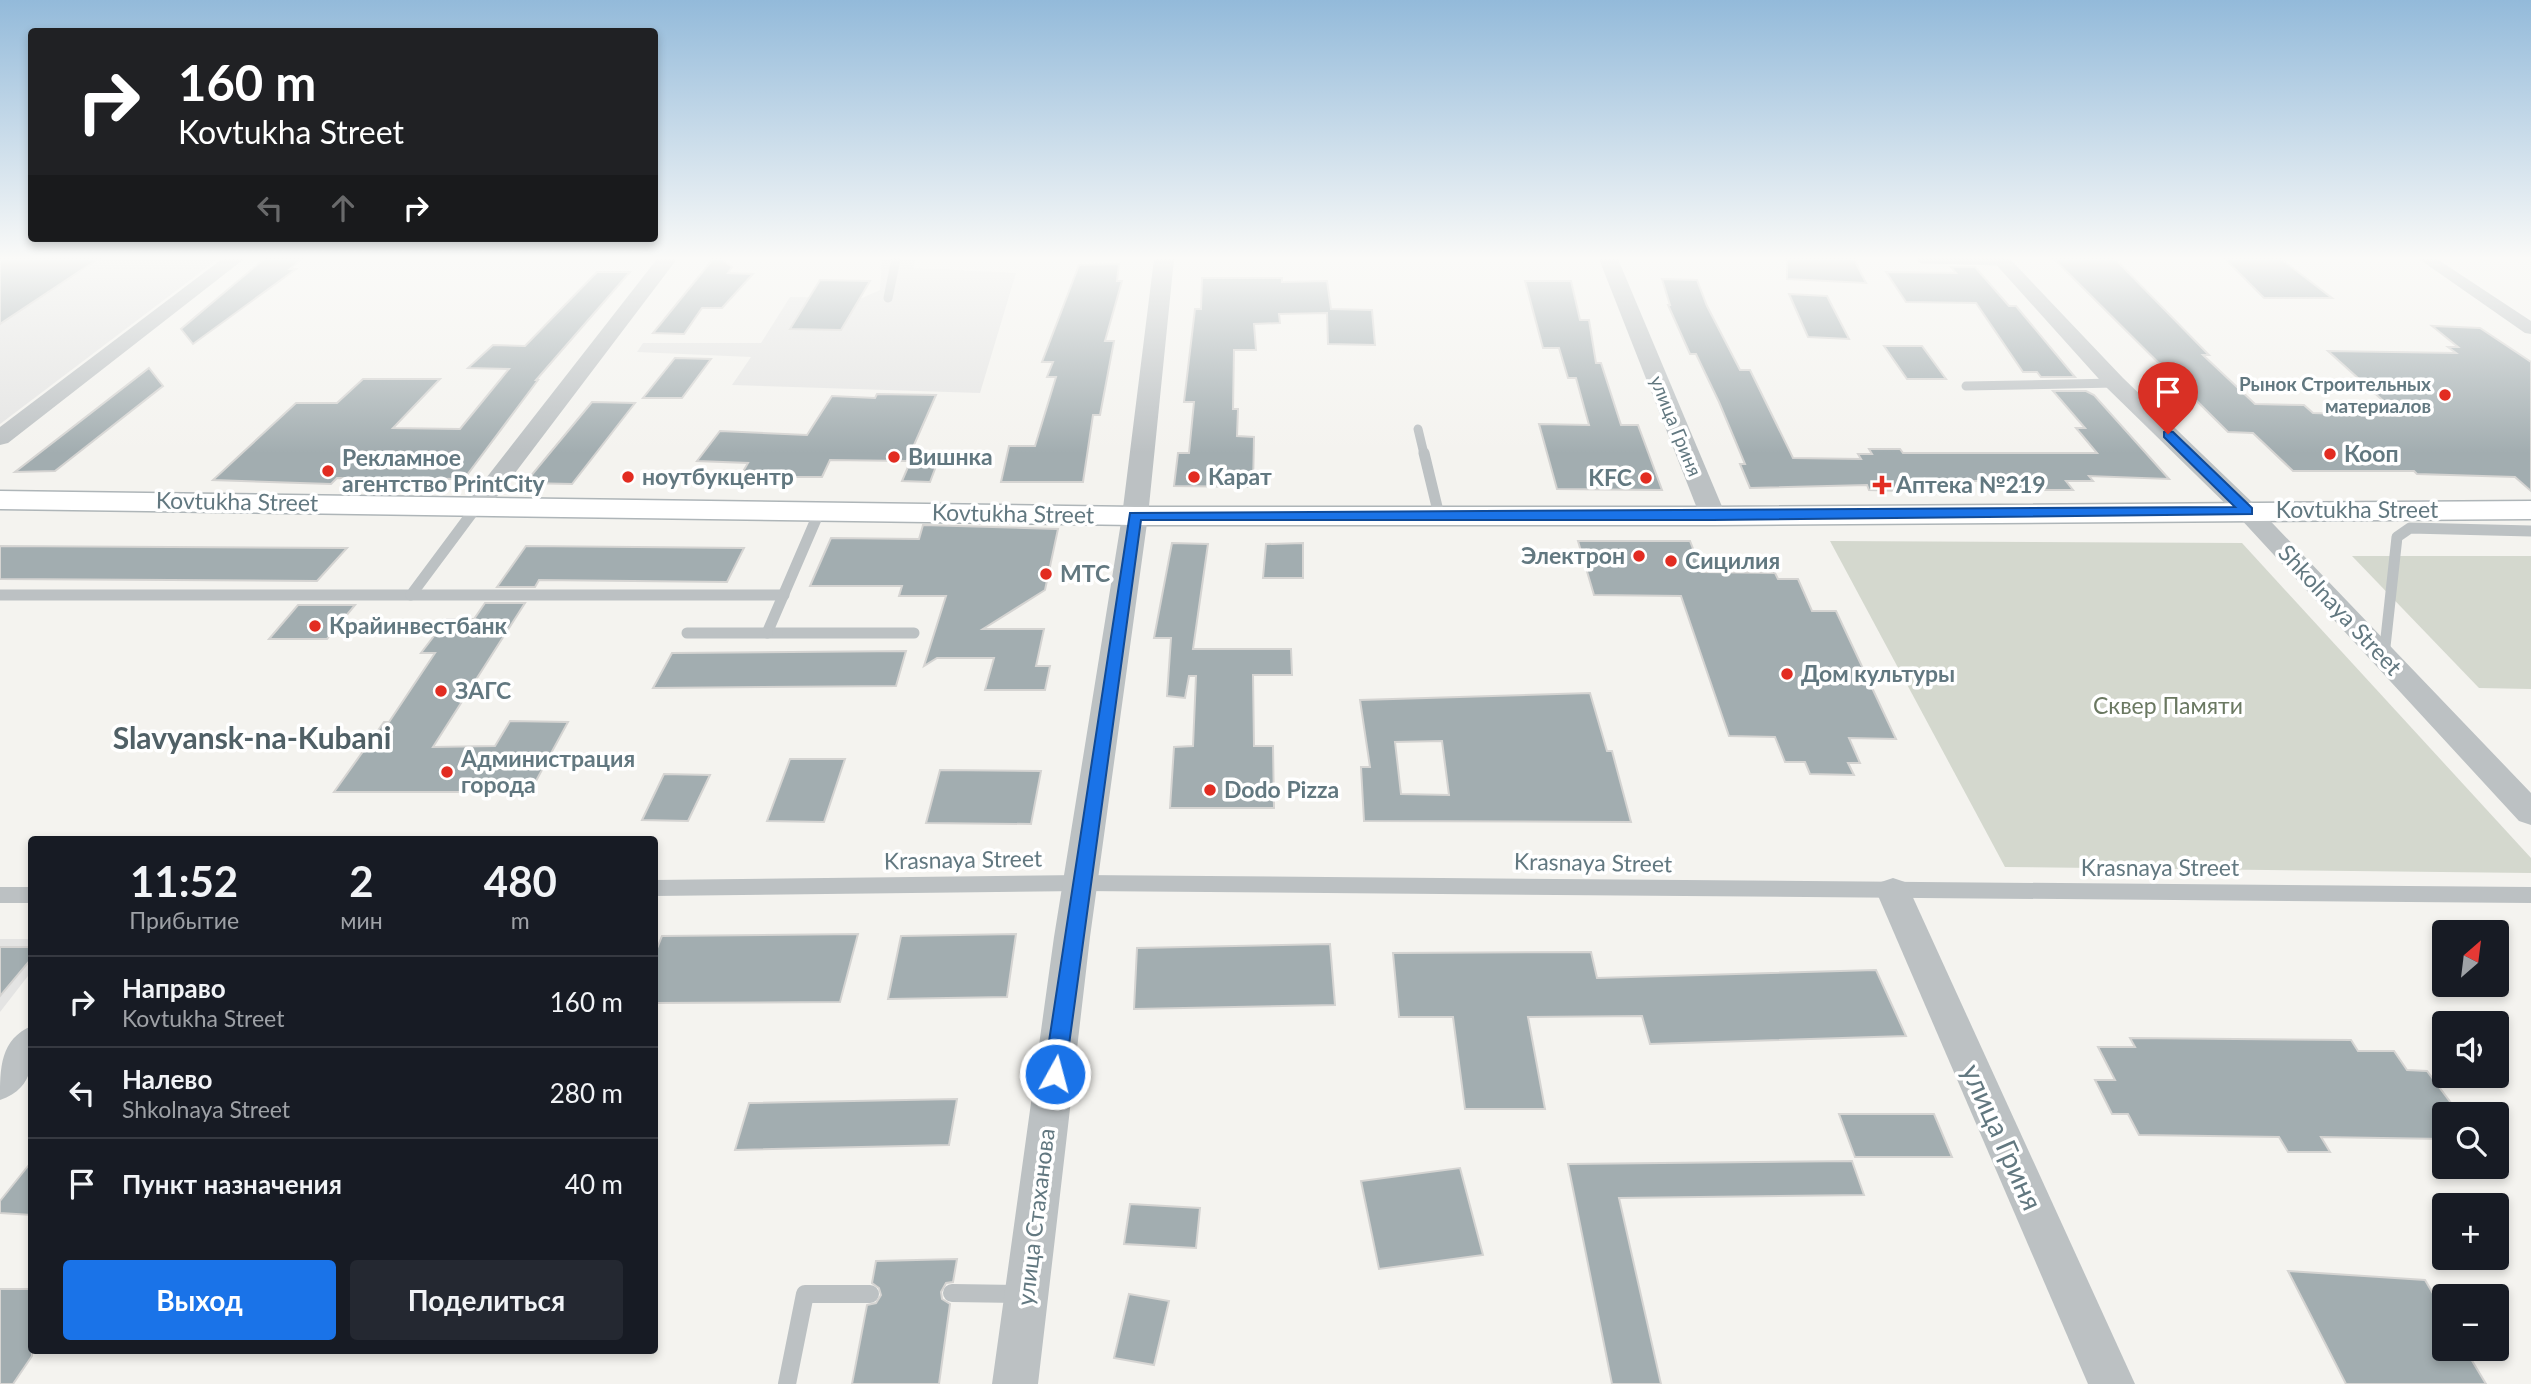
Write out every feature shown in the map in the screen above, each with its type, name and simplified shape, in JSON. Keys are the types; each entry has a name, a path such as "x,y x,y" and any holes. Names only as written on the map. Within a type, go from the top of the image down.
{"main road":[{"name":"Kovtukha Street","path":"0,500 1135,516 1713,516 2531,510"}],"street":[{"path":"0,438 150,324"},
{"path":"478,505 617,324"},
{"name":"улица Стаханова","path":"1015,1384 1081,883 1135,516 1157,324"},
{"name":"улица Гриня","path":"1634,324 1713,516"},
{"name":"Shkolnaya Street","path":"2060,324 2115,383 2247,511 2531,813"},
{"name":"Krasnaya Street","path":"658,888 1081,883 2531,895"},
{"name":"улица Гриня","path":"1893,891 2112,1384"},
{"path":"0,895 28,895"},
{"path":"0,1083 28,1047"}],"lane":[{"path":"1966,386 2115,383"},
{"path":"1418,429 1439,515"},
{"path":"411,595 478,505"},
{"path":"767,633 820,510"},
{"path":"2384,657 2397,537 2410,528 2531,531"},
{"path":"0,595 784,595"},
{"path":"687,634 914,634"},
{"path":"952,1293 1026,1294"},
{"path":"787,1384 805,1294 870,1294"}],"shaded area":[{"path":"0,324 133,324 0,424"},
{"path":"773,324 1001,324 980,393 732,385 751,357 637,352 643,343 761,343"},
{"path":"0,939 28,939 28,976 0,1012"}],"green space":[{"name":"Сквер Памяти","path":"1830,541 2242,543 2531,858 2531,873 2005,867"},
{"path":"2352,556 2531,556 2531,689 2479,688"}],"building":[{"path":"187,324 221,324 193,344 181,329"},
{"path":"547,324 585,324 536,380 464,479 337,478 331,484 213,480 296,403 337,403 363,379 440,379 393,428 460,429 509,369 468,368 493,345 525,346"},
{"path":"661,324 691,324 684,334 653,333"},
{"path":"793,324 845,324 841,330 790,329"},
{"path":"1057,324 1110,324 1105,341 1114,341 1100,415 1093,415 1083,482 1001,482 1009,446 1035,446 1056,377 1047,377 1053,362 1042,362"},
{"path":"1193,324 1265,324 1254,324 1256,350 1234,350 1233,409 1238,409 1237,436 1254,437 1253,487 1174,486 1178,453 1189,453 1194,402 1184,402"},
{"path":"1327,324 1373,324 1375,345 1328,344"},
{"path":"1536,324 1590,324 1596,363 1601,363 1621,425 1638,425 1662,490 1557,489 1539,424 1589,425 1576,378 1568,378 1559,348 1543,348"},
{"path":"1676,324 1716,324 1740,370 1750,370 1793,458 1861,459 1858,454 1872,454 1869,449 1900,449 1903,453 2097,453 2076,428 2085,428 2053,391 2086,391 2094,395 2169,479 2089,476 2093,481 2066,481 2073,490 2012,490 2005,481 1920,481 1923,486 1897,486 1900,491 1869,490 1867,485 1750,488 1740,464 1745,464 1719,402 1696,354 1690,354"},
{"path":"1802,324 1841,324 1849,339 1808,337"},
{"path":"1990,324 2031,324 2075,377 2041,377 2037,372 2023,372"},
{"path":"2119,324 2178,324 2209,355 2203,355 2255,404 2304,405 2313,413 2400,416 2328,351 2456,353 2448,347 2458,347 2432,326 2480,328 2531,362 2531,491 2515,477 2417,474 2414,471 2293,471 2253,433 2228,432"},
{"path":"1884,346 1922,346 1946,379 1907,379"},
{"path":"675,358 711,359 682,398 643,398"},
{"path":"149,368 163,386 55,471 15,472"},
{"path":"877,394 936,395 907,461 830,460 822,477 775,477 772,482 737,482 748,463 697,461 720,431 807,435 832,396 875,398"},
{"path":"592,402 635,403 572,484 525,483"},
{"path":"914,453 941,453 930,482 902,481"},
{"path":"923,525 1058,529 1045,590 983,629 1044,629 1036,666 1050,666 1045,690 985,690 994,658 937,658 924,666 946,596 899,596 902,586 810,586 831,538 919,539"},
{"name":"Дом культуры","path":"1578,541 1690,541 1702,572 1775,573 1778,579 1798,579 1812,611 1836,611 1896,739 1849,738 1860,763 1848,763 1854,775 1810,774 1805,762 1785,762 1775,737 1729,736 1681,596 1594,595"},
{"path":"1172,543 1208,544 1193,649 1291,649 1292,675 1253,675 1254,746 1273,746 1274,808 1170,808 1174,747 1193,746 1196,676 1189,676 1185,698 1167,696 1171,638 1154,638"},
{"path":"1303,543 1303,578 1263,578 1266,544"},
{"path":"0,546 347,548 317,581 0,579"},
{"path":"526,546 744,548 727,582 539,580 535,587 497,587"},
{"path":"485,603 525,603 433,747 495,746 510,721 568,722 530,792 334,792 384,722 389,722 435,653 421,653 447,619 474,619"},
{"path":"298,605 355,605 327,639 269,639"},
{"path":"906,651 896,686 653,688 672,653"},
{"path":"1590,693 1607,751 1612,751 1631,822 1364,821 1361,767 1370,767 1360,700","holes":["1442,741 1449,795 1401,794 1395,742"]},
{"path":"790,759 845,759 824,822 767,821"},
{"path":"940,770 1041,771 1031,824 926,823"},
{"path":"664,774 710,775 688,821 642,820"},
{"path":"858,934 840,1002 658,1003 658,946 662,936"},
{"path":"1016,934 1007,997 888,999 901,936"},
{"path":"1330,944 1335,1005 1134,1009 1137,948"},
{"path":"0,947 28,947 28,963 0,996"},
{"path":"1591,952 1597,978 1876,970 1906,1036 1650,1044 1642,1016 1528,1017 1545,1109 1465,1109 1453,1017 1399,1017 1393,953"},
{"path":"2130,1038 2351,1040 2358,1051 2394,1051 2407,1070 2427,1071 2432,1078 2432,1088 2440,1088 2450,1102 2432,1102 2432,1139 2321,1137 2330,1152 2288,1152 2279,1137 2139,1135 2128,1114 2112,1114 2095,1080 2115,1080 2098,1047 2135,1047"},
{"path":"957,1099 949,1145 735,1150 749,1103"},
{"path":"1839,1114 1934,1114 1952,1157 1855,1157"},
{"path":"1852,1161 1864,1195 1619,1198 1661,1384 1612,1384 1568,1164"},
{"path":"28,1166 28,1215 0,1213 0,1201"},
{"path":"1460,1168 1483,1255 1379,1269 1361,1181"},
{"path":"1130,1204 1200,1208 1196,1248 1124,1244"},
{"path":"957,1259 953,1282 946,1283 941,1292 942,1299 950,1304 939,1384 852,1384 867,1305 876,1303 881,1295 879,1288 872,1283 876,1261"},
{"path":"2288,1271 2425,1280 2432,1292 2432,1361 2472,1361 2486,1384 2346,1384"},
{"path":"0,1289 28,1289 28,1354 32,1356 13,1384 0,1384"},
{"path":"1129,1294 1169,1301 1154,1365 1114,1358"}],"place":[{"name":"Рынок Строительных материалов","path":"2445,395"},
{"name":"Кооп","path":"2330,454"},
{"name":"Вишнка","path":"894,457"},
{"name":"Рекламное агентство PrintCity","path":"328,471"},
{"name":"ноутбукцентр","path":"628,477"},
{"name":"Карат","path":"1194,477"},
{"name":"KFC","path":"1646,478"},
{"name":"Аптека №219","path":"1882,485"},
{"name":"Электрон","path":"1639,556"},
{"name":"Сицилия","path":"1671,561"},
{"name":"МТС","path":"1046,574"},
{"name":"Крайинвестбанк","path":"315,626"},
{"name":"Дом культуры","path":"1787,674"},
{"name":"ЗАГС","path":"441,691"},
{"name":"Администрация города","path":"447,772"},
{"name":"Dodo Pizza","path":"1210,790"}],"district":[{"name":"Slavyansk-na-Kubani","path":"252,739"}],"route":[{"path":"1055,1074 1072,937 1135,516 1713,516 2247,511 2168,434"}]}
